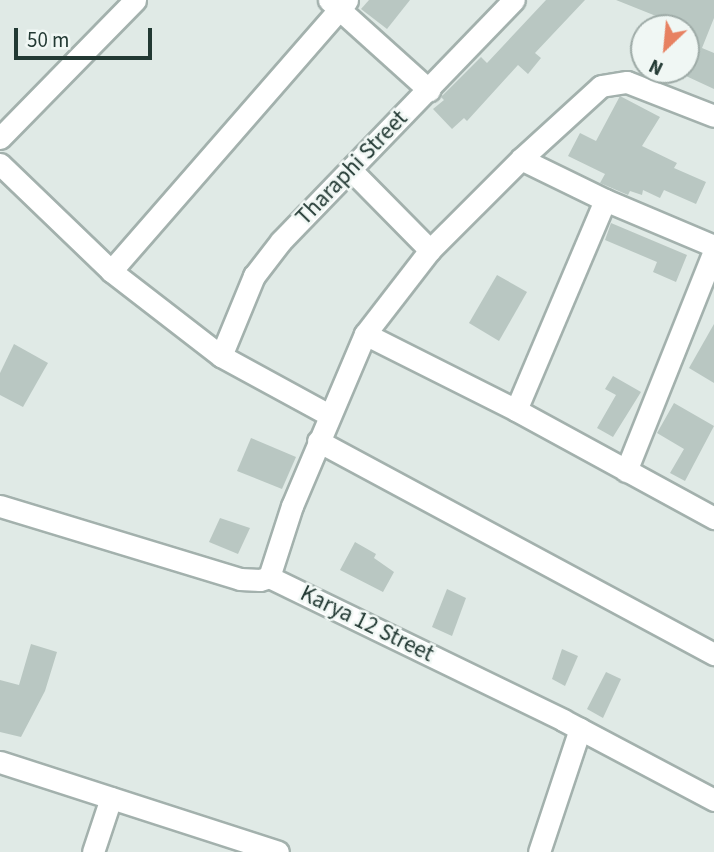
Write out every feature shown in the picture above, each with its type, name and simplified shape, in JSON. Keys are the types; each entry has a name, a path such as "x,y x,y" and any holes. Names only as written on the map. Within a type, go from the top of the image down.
{"street":[{"name":"Tharaphi Street","path":"221,356 254,276 281,241 514,0"},
{"path":"111,271 338,3 429,90"},
{"path":"0,138 121,4"},
{"path":"269,577 318,441 365,334 430,250 521,159 600,86 627,82 714,116"},
{"path":"521,159 606,200 714,246"},
{"path":"0,164 111,271 221,356 329,415"},
{"path":"351,169 430,250"},
{"path":"516,410 606,200"},
{"path":"626,471 714,251"},
{"path":"365,334 516,410 714,518"},
{"path":"318,441 714,654"},
{"name":"Karya 12 Street","path":"0,506 240,579 260,580 269,577 580,729 714,800"},
{"path":"539,852 580,729"},
{"path":"0,762 278,852"},
{"path":"93,852 111,798"}],"building":[{"path":"369,0 410,0 387,29 361,9"},
{"path":"546,0 585,0 535,53 541,58 528,74 518,65 467,121 464,118 452,129 433,109 444,100 441,97 481,57 487,63"},
{"path":"616,0 714,0 714,18 702,48 714,53 714,89 700,82 700,14 651,14"},
{"path":"620,96 660,117 642,146 677,163 674,168 706,182 696,204 664,190 660,198 643,190 642,195 630,191 628,195 600,183 605,174 568,156 580,133 596,141"},
{"path":"611,223 687,255 676,282 653,272 657,262 605,240"},
{"path":"497,275 527,292 499,341 469,323"},
{"path":"714,324 714,383 689,368"},
{"path":"14,344 48,363 23,407 0,395 0,373"},
{"path":"613,376 641,392 613,437 597,428 616,395 605,389"},
{"path":"674,403 714,426 685,481 670,473 684,449 657,433"},
{"path":"251,438 296,457 282,489 237,471"},
{"path":"220,518 250,528 238,554 209,542"},
{"path":"355,542 376,554 374,558 394,572 383,592 340,570"},
{"path":"447,589 466,598 452,636 432,627"},
{"path":"31,644 57,652 45,691 21,737 0,732 0,680 19,685"},
{"path":"562,649 578,656 565,686 552,679"},
{"path":"606,672 621,679 603,718 587,709"}]}
